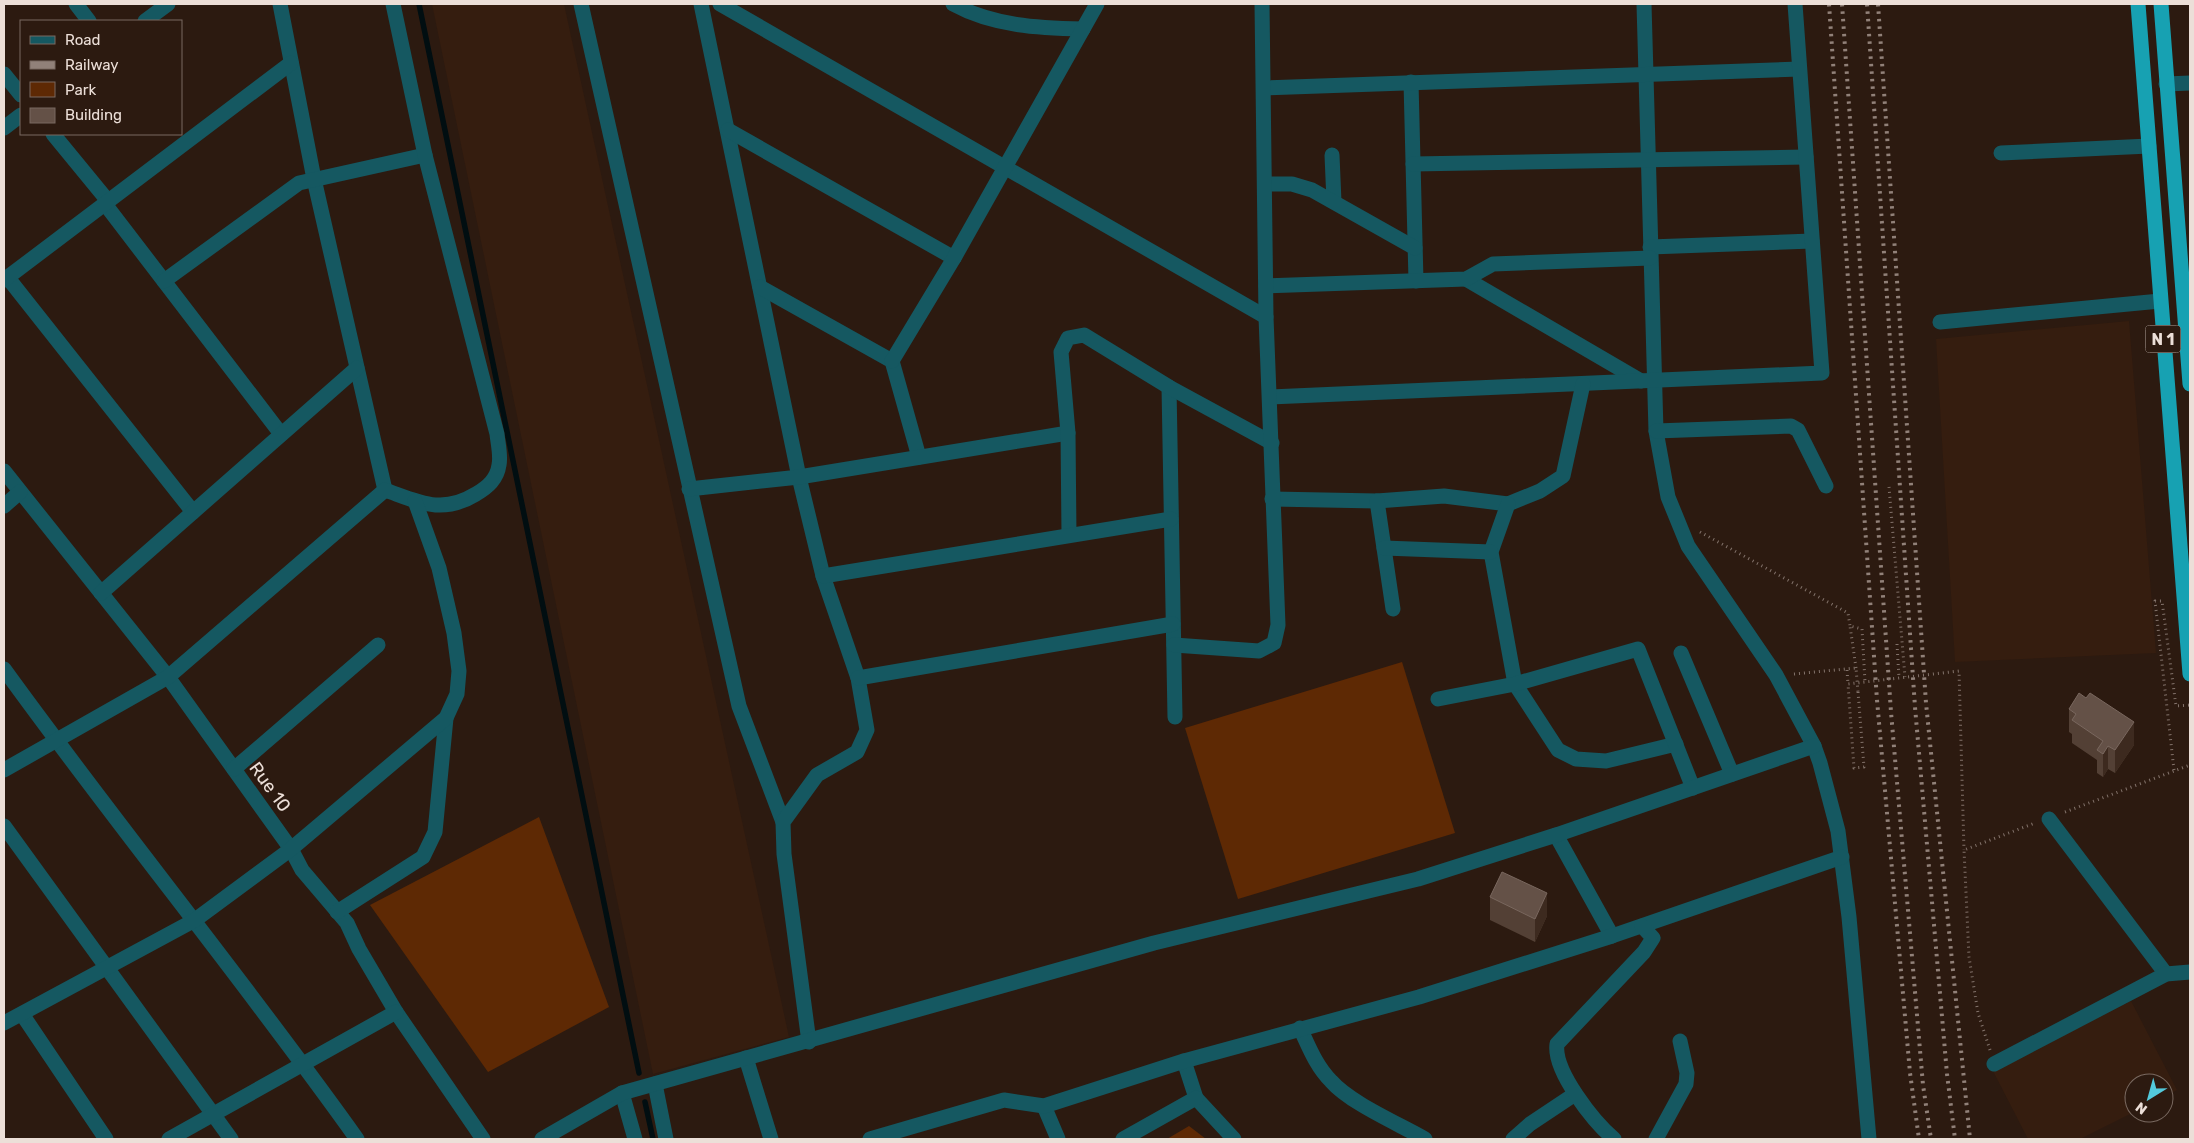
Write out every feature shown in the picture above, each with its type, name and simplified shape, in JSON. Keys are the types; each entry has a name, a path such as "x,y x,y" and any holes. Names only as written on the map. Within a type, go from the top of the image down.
{"highway":[{"name":"N 1","path":"2138,4 2190,674"},
{"name":"N 1","path":"2161,4 2190,384"}],"street":[{"path":"76,4 89,20"},
{"path":"146,20 168,4"},
{"path":"280,4 314,179 385,490"},
{"path":"385,490 430,506 450,506 465,501 486,488 494,480 500,464 497,434 425,155 393,4"},
{"path":"581,4 739,706 783,822 784,854 809,1042"},
{"path":"701,4 799,477 823,576 858,678 867,730 857,752 817,774 783,822"},
{"path":"720,4 738,8 1006,167 1266,317"},
{"path":"953,4 973,14 1031,28 1083,29"},
{"path":"892,361 954,258 1097,4"},
{"path":"1174,645 1259,651 1274,643 1278,625 1266,317 1262,4"},
{"path":"1644,4 1650,252 1647,381 1668,497 1684,538 1708,578 1776,675 1814,746 1830,796 1842,858 1869,1139"},
{"path":"1270,397 1822,373 1795,4"},
{"path":"193,512 6,279 292,63"},
{"path":"1264,88 1800,69"},
{"path":"4,74 20,94"},
{"path":"1412,82 1416,281"},
{"path":"2166,84 2190,83"},
{"path":"4,128 20,116"},
{"path":"728,130 954,258"},
{"path":"54,135 281,434"},
{"path":"2001,153 2149,146"},
{"path":"164,281 299,183 425,155"},
{"path":"1332,155 1334,202"},
{"path":"1413,164 1806,158"},
{"path":"1265,184 1292,184 1312,190 1415,248"},
{"path":"1266,286 1466,279 1493,264 1812,241"},
{"path":"1466,279 1647,381"},
{"path":"760,287 892,361 918,457"},
{"path":"1940,322 2160,301"},
{"path":"1068,535 1068,433 1062,352 1068,338 1084,335 1169,387 1272,443"},
{"path":"101,593 357,368"},
{"path":"1272,499 1377,501 1444,496 1508,504 1540,491 1563,476 1583,384"},
{"path":"1169,387 1175,717"},
{"path":"1656,431 1791,426 1798,430 1826,486"},
{"path":"689,489 799,477 1068,433"},
{"name":"Rue 10","path":"4,471 168,677 291,849 302,870 347,923 359,949 396,1012 483,1139"},
{"path":"4,770 168,677 385,490"},
{"path":"4,506 20,492"},
{"path":"337,912 423,858 435,832 446,718 457,694 459,671 454,633 439,568 415,501"},
{"path":"1377,501 1393,609"},
{"path":"1508,504 1491,552 1515,684 1558,750 1576,759 1606,761 1676,744"},
{"path":"823,576 1171,519"},
{"path":"1384,548 1491,552"},
{"path":"858,678 1173,624"},
{"path":"234,769 378,645"},
{"path":"1438,699 1515,684 1638,649 1693,788"},
{"path":"1681,653 1732,774"},
{"path":"4,669 56,740 195,920 357,1139"},
{"path":"106,1139 10,1016 106,968 195,920 291,849 446,718"},
{"path":"542,1139 622,1093 1154,944 1418,879 1556,835 1814,746"},
{"path":"2049,818 2166,974"},
{"path":"4,826 231,1139"},
{"path":"1556,835 1612,936"},
{"path":"870,1139 1004,1100 1044,1106 1184,1061 1419,997 1612,936 1842,858"},
{"path":"1614,1139 1592,1116 1576,1094 1558,1059 1557,1044 1644,952 1653,938 1642,926"},
{"path":"1994,1064 2166,974 2190,972"},
{"path":"168,1139 396,1012"},
{"path":"1300,1028 1318,1065 1332,1082 1350,1096 1425,1139"},
{"path":"1656,1139 1686,1084 1687,1073 1680,1041"},
{"path":"746,1058 770,1139"},
{"path":"1184,1061 1196,1098 1234,1139"},
{"path":"655,1084 666,1139"},
{"path":"622,1093 635,1139"},
{"path":"1513,1139 1530,1124 1576,1094"},
{"path":"1123,1139 1196,1098"},
{"path":"1044,1106 1058,1139"}],"path":[{"path":"1889,487 1905,677"},
{"path":"1684,538 1699,531 1848,613 1856,668 1864,767 1854,768 1847,669"},
{"path":"2174,771 2155,601 2162,601 2176,706 2190,705"},
{"path":"1850,626 1862,629 1865,682"},
{"path":"1897,644 1899,678"},
{"path":"1776,675 1856,668"},
{"path":"1848,684 1959,670 1969,957 1978,1013 1994,1064"},
{"path":"1964,850 2190,765"}],"shaded area":[{"path":"432,4 564,4 789,1037 653,1074"},
{"path":"2129,321 2156,653 1955,662 1936,339"},
{"path":"2131,1001 2168,1073 2124,1073 2124,1117 2080,1139 2028,1139 1993,1071"}],"green space":[{"path":"1402,662 1455,833 1238,899 1185,728"},
{"path":"539,817 609,1007 488,1072 370,905"},
{"path":"1189,1126 1206,1139 1167,1139"}],"building":[{"path":"2079,693 2086,698 2090,693 2134,722 2115,750 2108,746 2103,754 2097,750 2103,741 2072,720 2076,714 2069,709"},
{"path":"1502,872 1547,893 1535,919 1490,897"}],"waterway":[{"path":"419,4 639,1073"},
{"path":"645,1102 653,1139"}],"railway":[{"path":"1829,4 1877,700 1910,1073 1919,1139"},
{"path":"1842,4 1891,712 1923,1085 1931,1139"},
{"path":"1867,4 1915,707 1947,1074 1955,1139"},
{"path":"1878,4 1926,703 1970,1139"}]}
